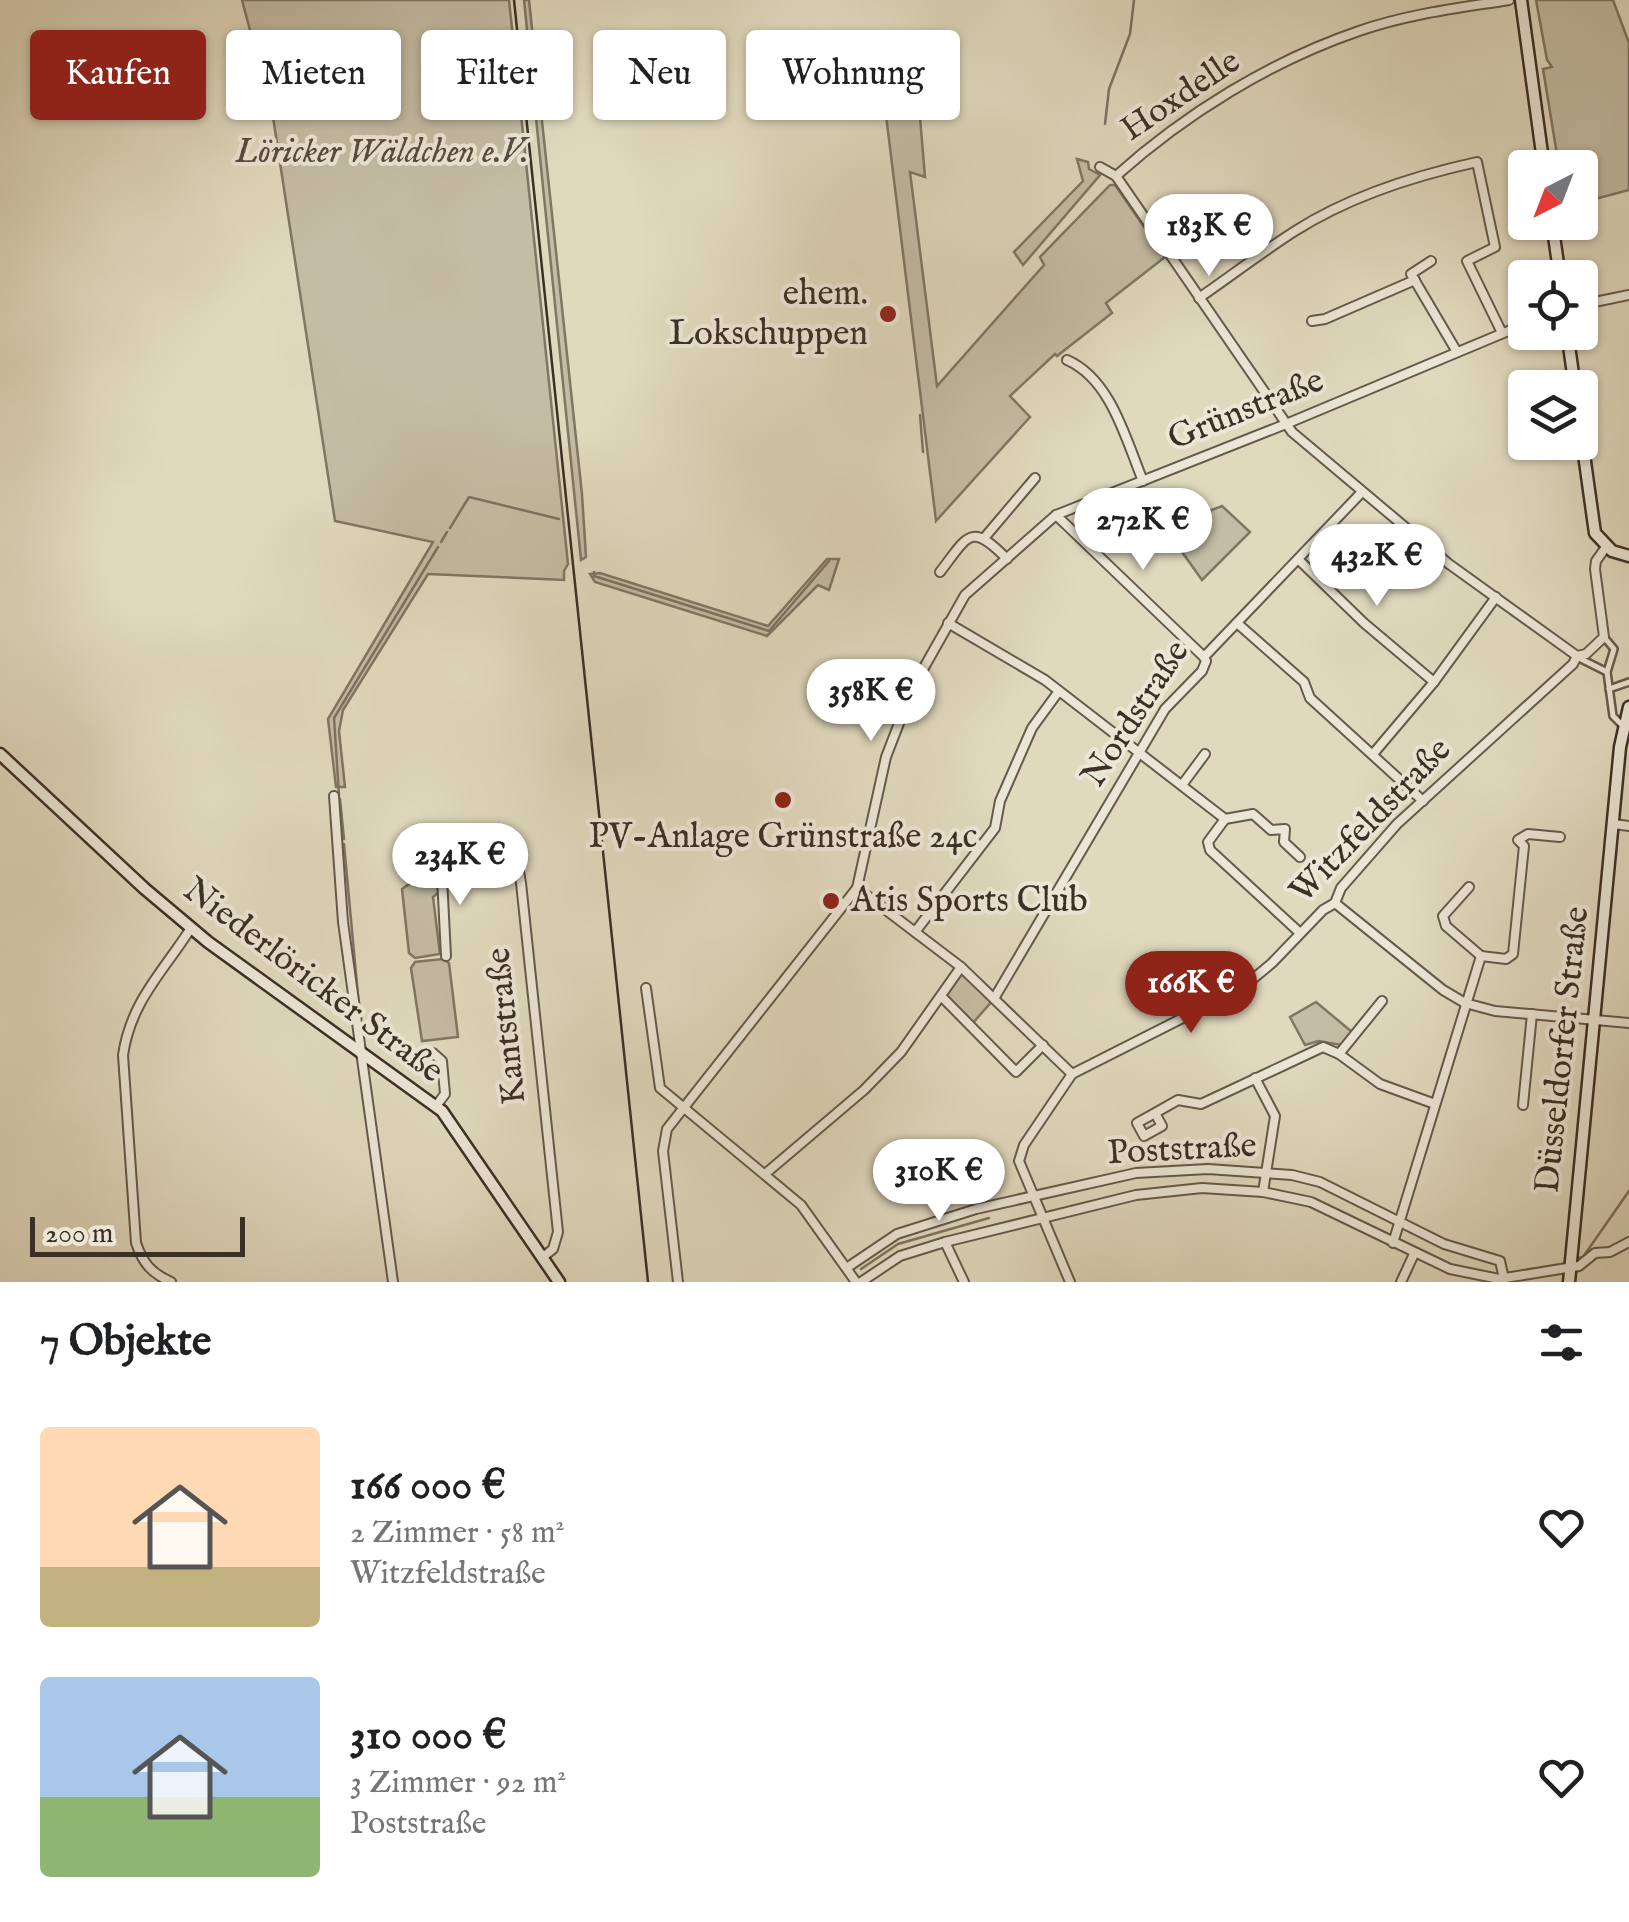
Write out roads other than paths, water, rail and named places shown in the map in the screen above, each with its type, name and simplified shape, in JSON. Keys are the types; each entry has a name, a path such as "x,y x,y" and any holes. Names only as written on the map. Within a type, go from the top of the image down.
{"main road":[{"path":"1521,0 1542,150"},
{"path":"1585,460 1594,526 1606,547 1629,556"},
{"name":"Düsseldorfer Straße","path":"1569,1282 1619,763 1629,708"},
{"name":"Niederlöricker Straße","path":"0,754 191,928 265,986 436,1106 456,1128 559,1282"}],"street":[{"name":"Hoxdelle","path":"1116,176 1216,101 1318,47 1396,20 1509,0"},
{"path":"1199,298 1322,216 1394,183 1476,162 1495,247 1467,261 1502,333"},
{"path":"1100,166 1116,176 1286,424 1448,564 1578,656 1607,672"},
{"path":"1432,261 1411,274 1456,352"},
{"path":"1312,321 1415,280"},
{"path":"1598,301 1629,295"},
{"name":"Grünstraße","path":"857,888 886,757 913,687 965,595 1056,515 1508,331"},
{"path":"1067,360 1082,366 1094,379 1118,421 1144,481"},
{"path":"985,536 1034,478"},
{"name":"Nordstraße","path":"995,997 1165,710 1202,671 1204,658 1362,492"},
{"path":"1056,515 1204,658"},
{"path":"940,572 965,541 975,535 985,536 1006,559"},
{"path":"1606,547 1596,560 1595,569 1604,637 1614,649 1607,672 1612,716 1623,726"},
{"path":"1298,560 1364,624 1434,682"},
{"path":"1372,754 1434,682 1496,597"},
{"path":"948,623 1059,690 1225,819"},
{"path":"1237,623 1304,682 1310,698 1423,801"},
{"path":"1578,656 1586,654 1604,637"},
{"name":"Witzfeldstraße","path":"1072,1074 1224,999 1258,975 1323,910 1335,904 1341,888 1397,824 1578,656"},
{"path":"1609,689 1629,682"},
{"path":"915,932 996,828 1000,801 1032,728 1059,690"},
{"path":"1182,785 1205,754"},
{"path":"334,796 343,922 393,1282"},
{"path":"1300,857 1284,842 1285,829 1271,830 1254,814 1225,819 1208,842 1210,850 1300,934"},
{"path":"1614,824 1629,826"},
{"path":"1469,887 1443,916 1446,926 1481,956 1506,959 1513,954 1524,846 1518,840 1528,834 1560,837"},
{"name":"Kantstraße","path":"446,956 442,877 436,867 440,859 452,850 509,841 515,849 521,883 558,1232 555,1245 543,1256"},
{"path":"678,1282 663,1140 671,1120 857,888 962,967 1072,1074 1020,1153 1021,1170 1070,1282"},
{"path":"1335,904 1465,1004 1629,1022"},
{"path":"170,1282 154,1274 142,1260 136,1243 123,1054 126,1030 136,1005 191,928"},
{"path":"1394,1242 1481,956"},
{"path":"764,1174 864,1090 902,1052 962,967"},
{"path":"646,988 660,1088 814,1218 859,1282"},
{"path":"941,996 1016,1072 1043,1045"},
{"path":"1339,1054 1382,1002"},
{"path":"1523,1105 1532,1014"},
{"path":"1155,1113 1178,1100 1201,1104 1322,1047 1339,1054 1380,1084 1436,1104"},
{"path":"433,1053 442,1061 445,1091 436,1106"},
{"path":"1255,1078 1275,1116 1263,1192"},
{"name":"Poststraße","path":"848,1267 869,1250 918,1225 1136,1173 1208,1169 1265,1172 1320,1182 1444,1244 1497,1260 1502,1264 1504,1279"},
{"name":"Poststraße","path":"859,1282 900,1256 945,1242 1040,1217 1150,1194 1202,1188 1263,1192 1311,1202 1450,1269 1504,1279 1578,1266 1595,1253 1610,1252 1629,1242"},
{"path":"945,1242 964,1282"},
{"path":"1401,1282 1414,1254"}],"waterway":[{"path":"1105,124 1109,89 1130,34 1134,0"},
{"path":"920,415 923,452"},
{"path":"450,528 469,497 559,519"},
{"path":"441,542 447,532"},
{"path":"339,795 334,718 438,547"},
{"path":"594,572 594,576 769,631 829,561"},
{"path":"340,799 344,839"},
{"path":"344,844 360,1017"},
{"path":"1578,1258 1583,1257 1629,1191"},
{"path":"861,1269 898,1244 989,1218"}],"tram line":[{"path":"514,0 648,1282"}],"place":[{"name":"ehem. Lokschuppen","path":"888,314"},
{"name":"PV-Anlage Grünstraße 24c","path":"783,800"},
{"name":"Atis Sports Club","path":"831,901"}],"park label":[{"name":"Löricker Wäldchen e.V.","path":"382,152"}]}
